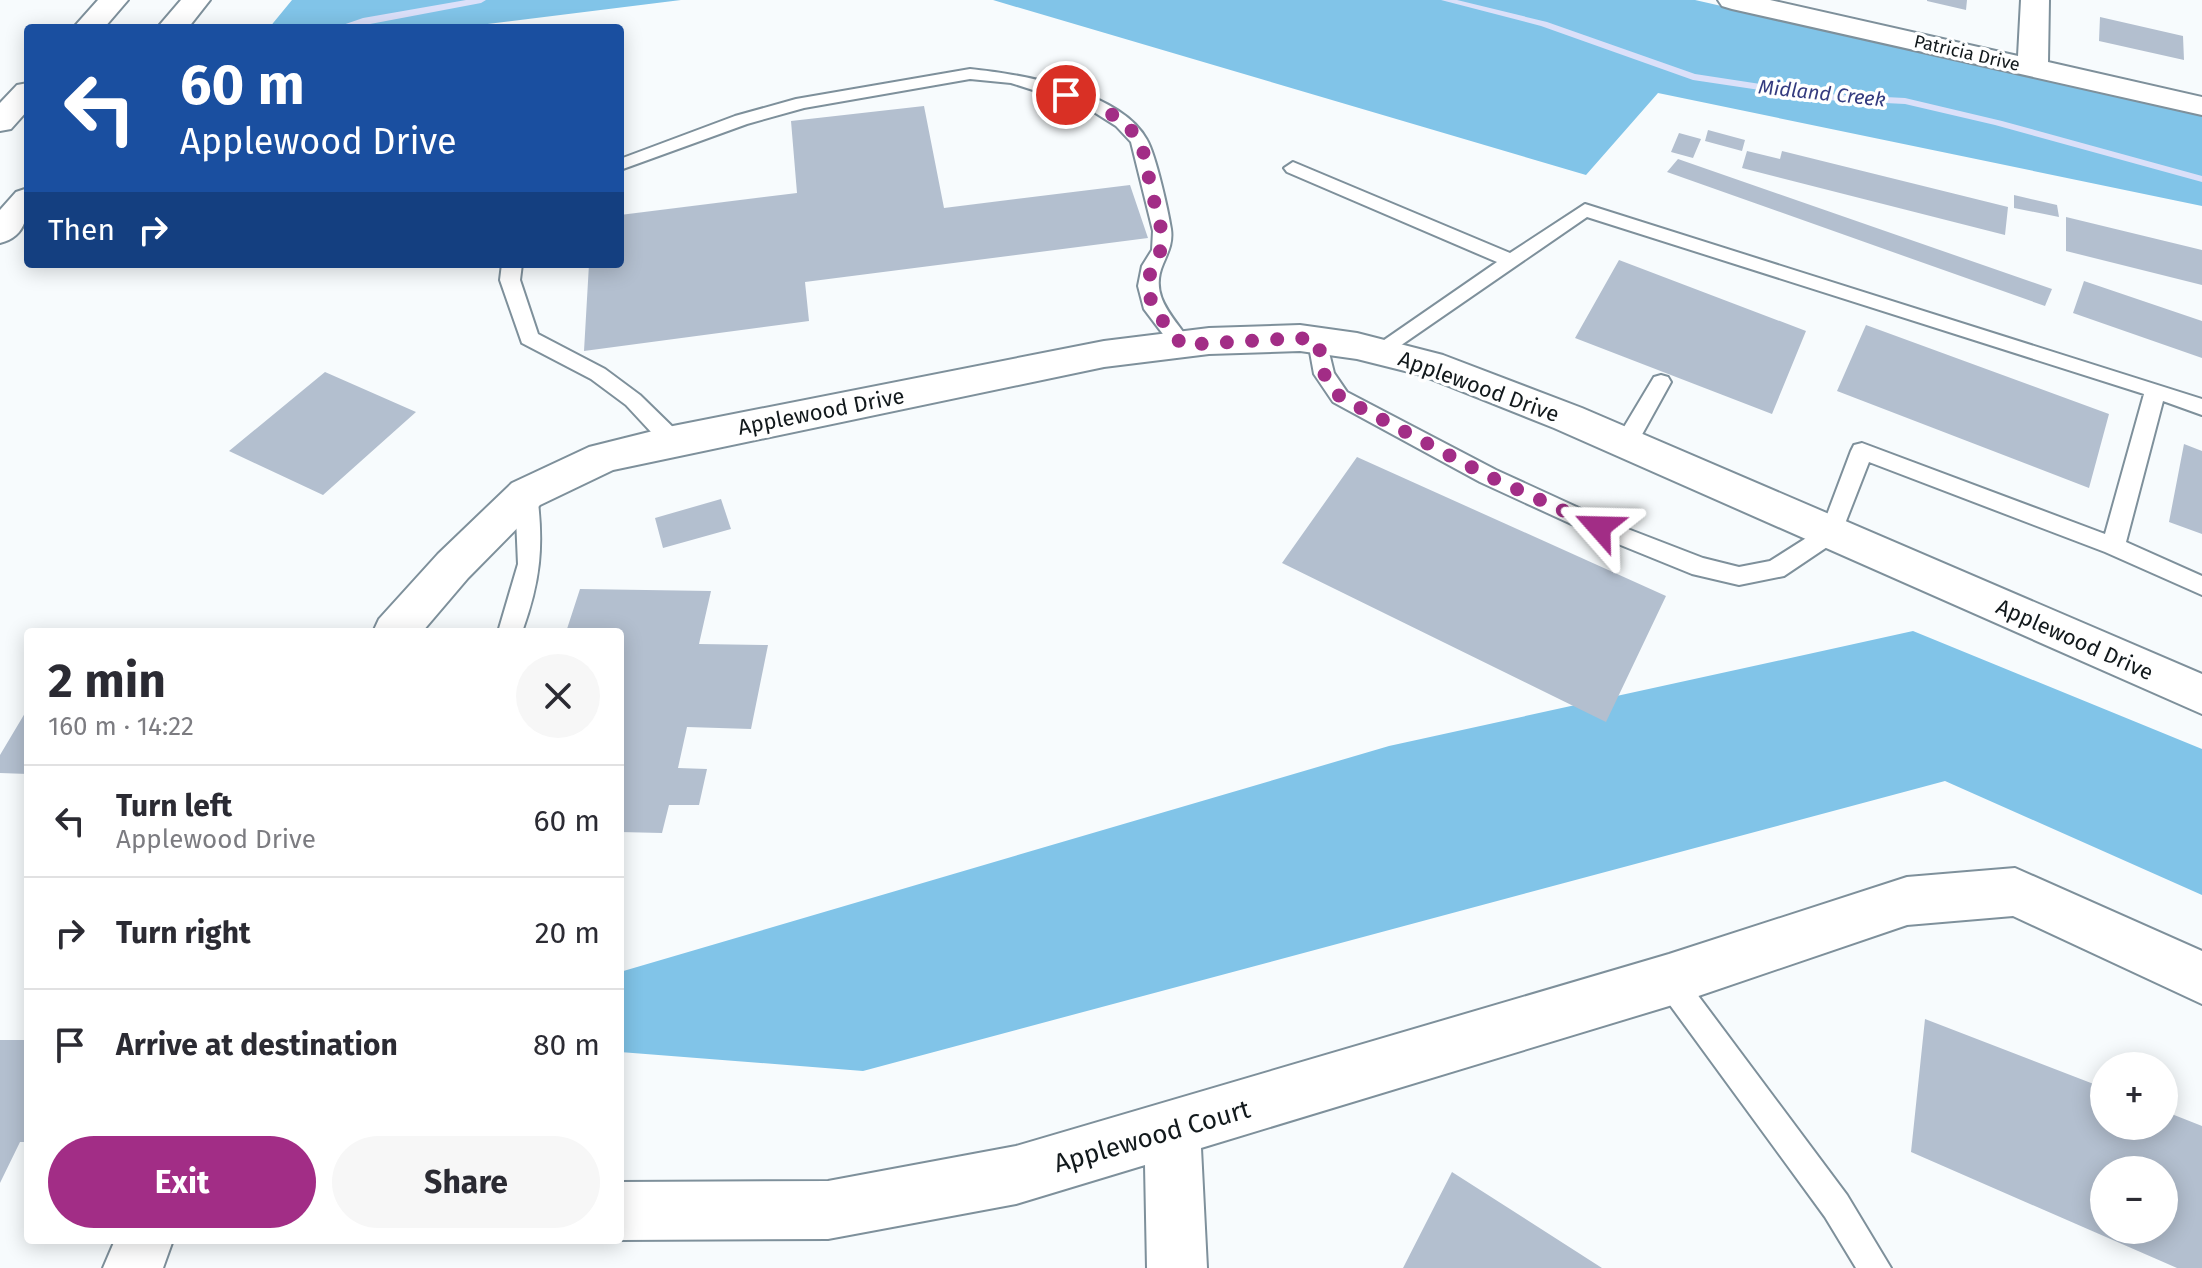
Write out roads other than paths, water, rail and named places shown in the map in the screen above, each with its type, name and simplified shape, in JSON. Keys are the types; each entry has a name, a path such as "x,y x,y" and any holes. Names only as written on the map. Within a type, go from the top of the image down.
{"main road":[{"path":"92,24 114,0"},
{"path":"175,24 196,0"},
{"name":"Patricia Drive","path":"1732,0 2202,106"},
{"path":"2033,68 2035,0"},
{"path":"0,122 24,96"},
{"path":"0,232 24,204"},
{"name":"Applewood Drive","path":"399,628 453,566 526,494 603,458 673,441 1104,354 1182,345 1300,338 1430,364 1626,443 2202,695"},
{"name":"Applewood Court","path":"624,1211 828,1210 1016,1175 1172,1131 1669,980 1907,901 2015,892 2202,978"},
{"path":"1172,1131 1177,1268"},
{"path":"133,1268 142,1244"}],"lane":[{"path":"624,164 741,120 802,103 970,74 1013,78 1092,103 1122,122 1139,141 1162,231 1161,250 1152,266 1148,286 1154,309 1182,345"},
{"path":"1293,168 1511,261"},
{"path":"1381,352 1585,210 1845,294 1921,313 2202,407"},
{"path":"512,268 510,280 529,338 598,374 633,400 673,441"},
{"path":"1318,341 1324,374 1340,397 1488,476 1599,527 1700,567 1739,576 1776,569 1831,533 1862,451 2113,546 2202,586"},
{"path":"1626,443 1661,382"},
{"path":"2113,546 2155,390"},
{"path":"512,628 526,590 533,549 526,494"},
{"path":"1669,980 1836,1206 1875,1268"}],"waterway":[{"name":"Midland Creek","path":"353,24 481,0"},
{"name":"Midland Creek","path":"1446,0 1544,24 1693,77 1826,97 1905,101 2202,179"}]}
